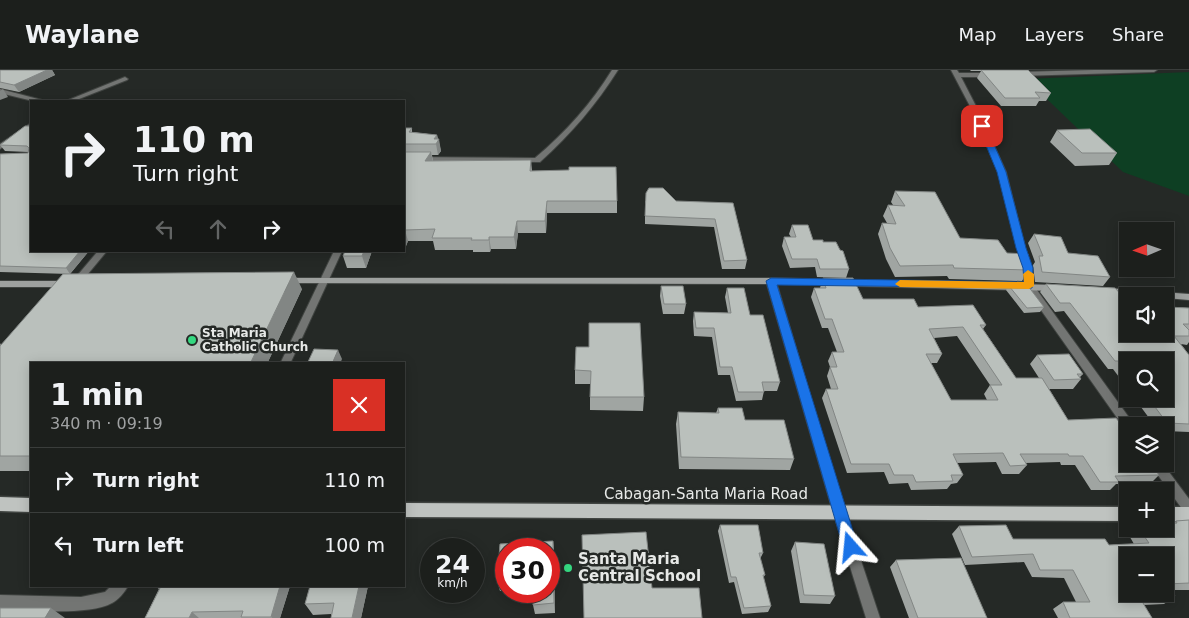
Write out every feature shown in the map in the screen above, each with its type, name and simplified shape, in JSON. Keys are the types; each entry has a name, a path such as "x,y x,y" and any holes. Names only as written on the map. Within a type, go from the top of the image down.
{"main road":[{"path":"0,504 30,505"},
{"name":"Cabagan-Santa Maria Road","path":"405,510 1119,514"},
{"path":"1174,514 1189,514"}],"street":[{"path":"405,159 538,160 575,127 596,102 615,70"},
{"path":"1015,74 1154,70"},
{"path":"996,74 956,73 975,110 1002,172 1021,248 1028,268 1029,286 1123,417"},
{"path":"72,100 125,79"},
{"path":"0,91 36,100"},
{"path":"0,147 30,126"},
{"path":"0,284 76,287 102,252"},
{"path":"285,362 326,280 338,252"},
{"path":"278,281 771,281 1029,286 1068,289"},
{"path":"771,281 839,512 873,618"},
{"path":"1098,291 1189,297"},
{"path":"1162,472 1189,509"},
{"path":"0,602 81,604 109,598 120,587"}],"green space":[{"path":"1189,72 1189,196 1123,172 1026,79"}],"building":[{"path":"0,70 47,70 14,85 0,82"},
{"path":"981,70 1028,70 1051,93 1035,92 1040,98 1005,98"},
{"path":"25,126 30,126 30,252 79,252 66,268 0,266 0,154 28,153 29,148 27,146 0,145"},
{"path":"405,128 412,128 409,132 437,135 434,139 439,139 436,144 405,144"},
{"path":"1090,129 1117,153 1082,153 1057,130"},
{"path":"405,152 431,152 425,161 531,160 530,171 569,170 569,167 616,167 617,201 547,201 545,221 517,221 514,237 489,237 489,240 432,238 435,229 405,230"},
{"path":"649,188 663,188 676,201 733,203 747,260 724,261 715,219 645,216 646,193"},
{"path":"895,191 935,192 960,238 998,240 1007,253 1028,254 1029,270 954,268 953,265 900,266 890,248 882,223 896,224 888,205 905,206"},
{"path":"792,225 808,225 813,240 836,242 840,250 843,251 849,269 820,269 817,259 792,259 784,237 796,237"},
{"path":"1034,234 1061,237 1068,253 1098,256 1110,277 1042,272 1039,256 1043,256"},
{"path":"345,252 364,252 362,256 343,256"},
{"path":"294,272 251,362 30,362 30,456 0,456 0,346 63,274"},
{"path":"823,278 853,278 863,299 914,299 918,307 973,305 986,325 980,325 1016,378 1042,378 1068,420 1116,418 1119,422 1119,472 1157,472 1159,475 1115,476 1119,482 1100,482 1083,456 1069,456 1068,454 1020,454 1027,465 1010,466 1003,453 953,454 963,475 951,475 953,481 916,482 913,475 894,475 889,464 851,464 826,389 838,389 830,367 837,367 832,352 844,352 832,319 825,319 814,288 826,288","holes":["963,327 1002,385 990,385 998,400 951,400 926,354 942,354 929,329"]},
{"path":"1046,284 1115,288 1119,292 1119,342 1174,342 1174,336 1189,355 1189,424 1174,423 1174,417 1162,417 1155,407 1174,407 1174,352 1119,352 1119,361 1115,361 1070,303 1060,303"},
{"path":"661,286 683,286 686,304 664,304"},
{"path":"1009,286 1028,286 1044,307 1027,308"},
{"path":"727,288 744,288 750,315 763,315 780,382 762,382 764,392 738,392 732,367 720,367 714,328 696,328 694,312 731,313"},
{"path":"1174,307 1189,308 1189,324 1183,324 1189,330 1189,336 1174,336"},
{"path":"589,323 640,323 644,397 590,397 591,371 575,370 576,347 589,347"},
{"path":"314,349 338,350 333,362 308,362"},
{"path":"1069,354 1083,374 1077,374 1081,379 1054,380 1037,355"},
{"path":"718,408 742,408 745,420 784,420 794,459 681,457 678,412 719,413"},
{"path":"1189,520 1189,583 1174,584 1174,547 1119,547 1119,602 1142,602 1152,618 1070,618 1063,602 1090,602 1073,570 1040,570 1033,554 972,557 959,526 1006,525 1013,539 1105,539 1109,545 1149,543 1145,537 1174,537 1174,523 1177,523 1176,521"},
{"path":"720,525 758,525 763,553 759,553 771,606 744,608 736,577 731,577"},
{"path":"646,532 652,588 699,588 702,618 584,618 582,535"},
{"path":"795,542 824,544 835,596 804,595"},
{"path":"961,558 987,618 918,618 896,560"},
{"path":"160,587 280,587 271,617 241,617 243,611 192,612 189,618 145,618"},
{"path":"310,587 359,587 352,618 331,618 334,603 305,604"},
{"path":"533,603 554,603 533,605"},
{"path":"0,608 51,608 45,618 0,618"}],"slow traffic":[{"path":"900,284 1029,286 1028,274"}],"place":[{"name":"Sta Maria Catholic Church","path":"192,340"},
{"name":"Santa Maria Central School","path":"568,568"}],"route":[{"path":"851,547 771,281 1029,286 1028,268 1021,248 1002,172 982,126"}]}
